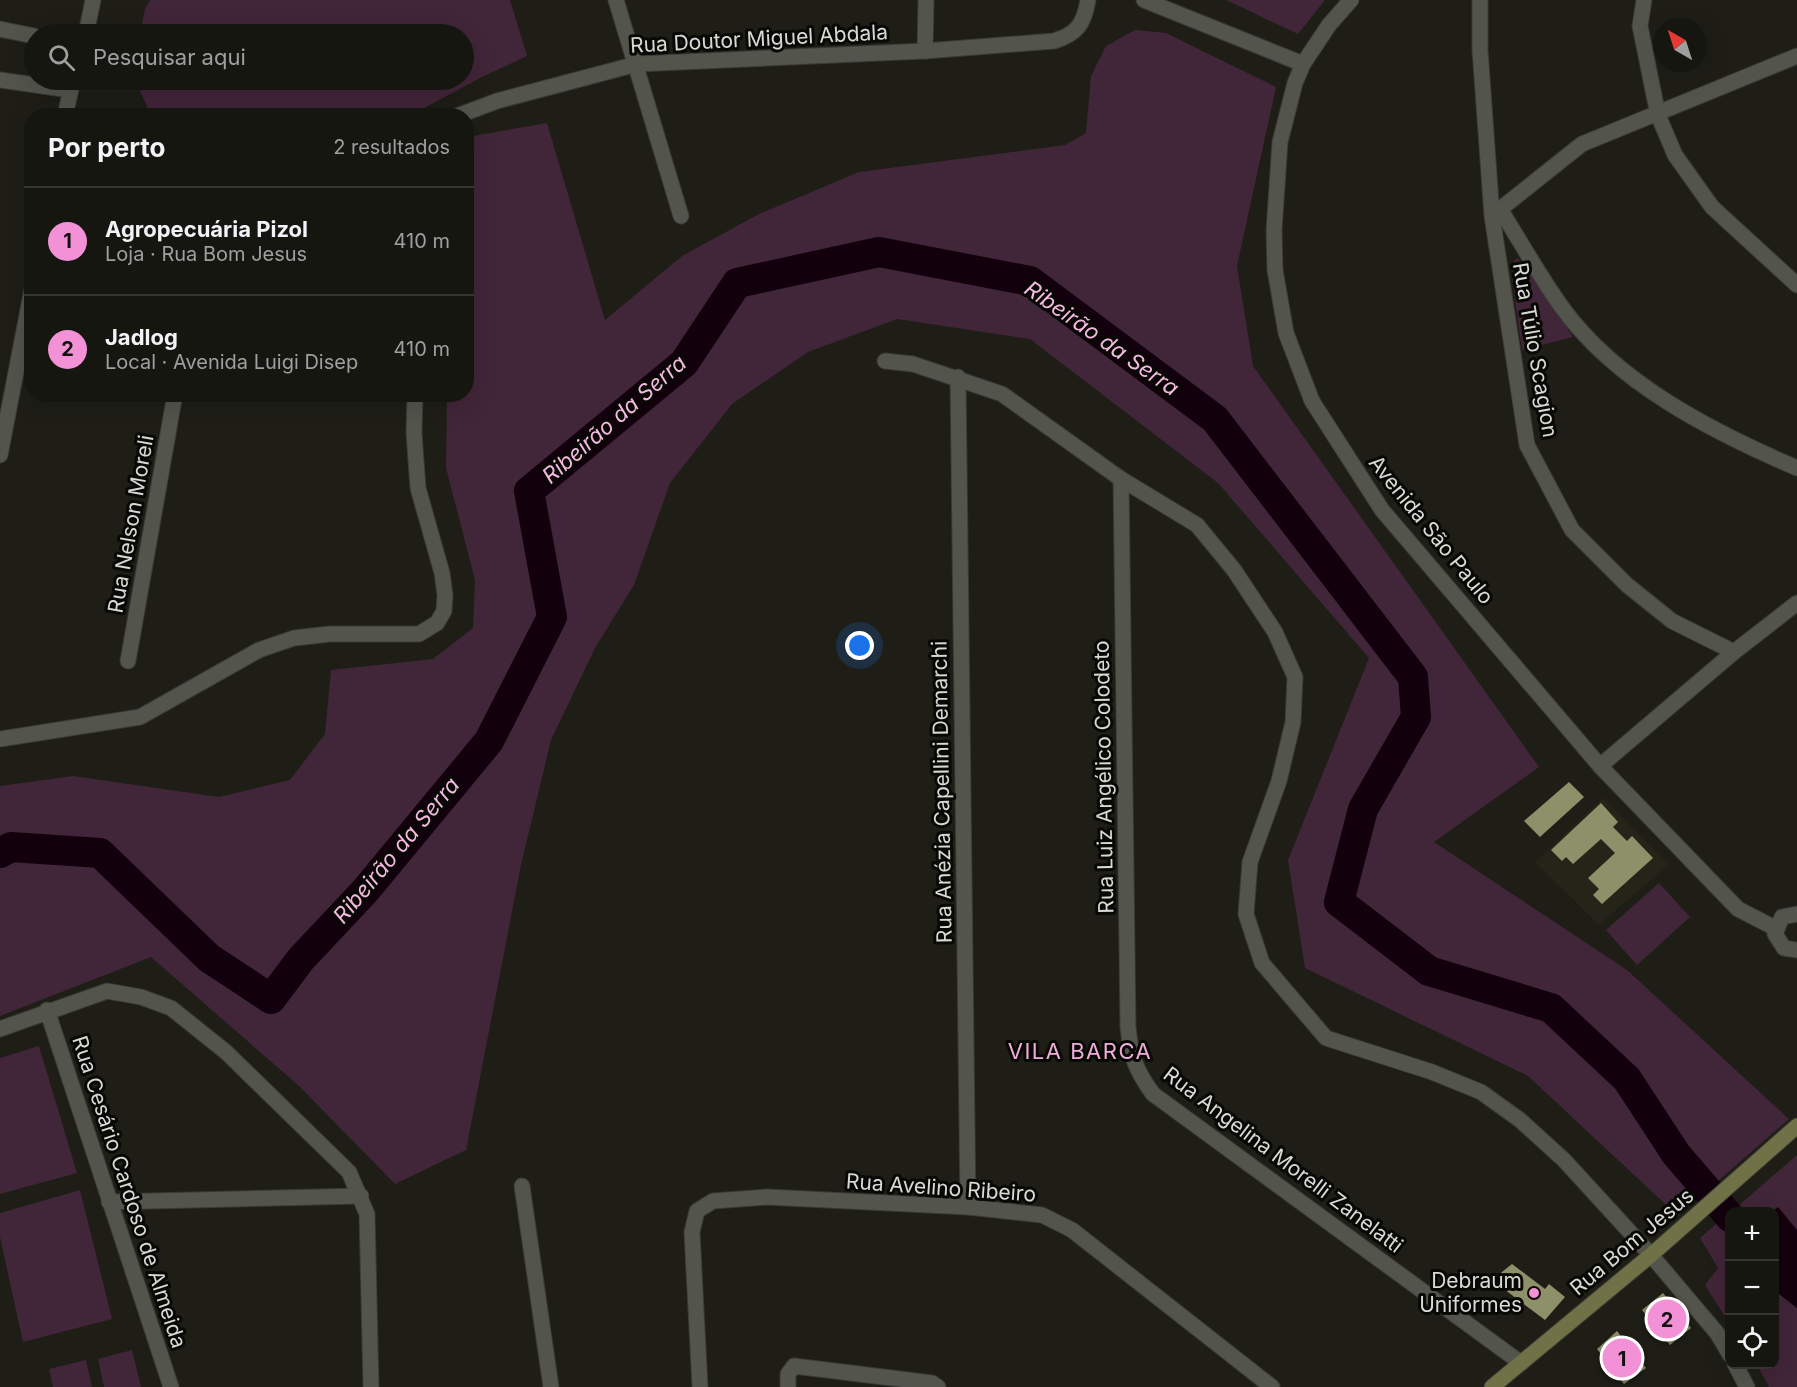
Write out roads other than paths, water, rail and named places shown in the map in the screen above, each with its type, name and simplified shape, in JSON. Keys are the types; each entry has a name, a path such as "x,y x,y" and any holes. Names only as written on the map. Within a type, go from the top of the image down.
{"main road":[{"name":"Rua Bom Jesus","path":"1492,1387 1651,1255 1797,1126"}],"street":[{"path":"88,24 93,0"},
{"path":"615,0 637,64 681,216"},
{"path":"925,51 926,0"},
{"name":"Rua Doutor Miguel Abdala","path":"474,110 497,101 637,64 925,51 1054,41 1071,36 1082,26 1088,0"},
{"path":"1144,0 1303,64"},
{"name":"Avenida São Paulo","path":"1351,0 1329,25 1303,64 1295,83 1280,142 1274,230 1275,270 1286,333 1312,401 1382,510 1600,766 1738,909 1775,928"},
{"name":"Rua Túlio Scagion","path":"1480,0 1480,50 1496,212 1527,445 1572,530 1627,585 1672,621 1734,652"},
{"path":"1644,0 1640,26 1658,115 1675,155 1712,207 1797,285"},
{"path":"0,28 24,34"},
{"path":"1797,56 1658,115 1582,144 1496,212 1562,308 1614,363 1676,409 1797,468"},
{"path":"0,80 24,82"},
{"path":"67,108 71,90"},
{"path":"0,455 24,330"},
{"path":"885,362 914,364 958,377 1002,394 1121,478 1197,525 1234,570 1275,632 1295,677 1293,722 1279,781 1250,862 1246,914 1262,963 1326,1038 1432,1072 1481,1092 1520,1120 1564,1160 1651,1255 1717,1333 1725,1347"},
{"name":"Rua Anézia Capellini Demarchi","path":"958,377 968,1207"},
{"name":"Rua Nelson Moreli","path":"128,661 174,402"},
{"path":"0,739 140,717 259,650 294,638 330,634 419,634 437,623 444,611 445,595 442,573 418,489 414,433 415,402"},
{"name":"Rua Luiz Angélico Colodeto","path":"1121,478 1128,1027 1130,1055 1138,1073"},
{"path":"1600,766 1734,652 1797,603"},
{"path":"1797,914 1782,917 1775,928 1776,940 1791,949 1797,964"},
{"path":"0,1029 47,1010 107,991 141,997 171,1008 226,1052 349,1172 361,1196 367,1214 371,1387"},
{"name":"Rua Cesário Cardoso de Almeida","path":"47,1010 171,1387"},
{"name":"Rua Angelina Morelli Zanelatti","path":"1138,1073 1153,1094 1521,1363"},
{"path":"522,1186 551,1387"},
{"path":"109,1202 361,1196"},
{"name":"Rua Avelino Ribeiro","path":"700,1387 692,1232 697,1211 713,1201 756,1197 968,1207 1042,1215 1072,1230 1272,1387"},
{"path":"788,1387 788,1374 794,1366 935,1385"},
{"path":"1737,1369 1747,1387"}],"waterway":[{"name":"Ribeirão da Serra","path":"0,853 11,847 100,853 209,958 271,999 301,959 365,891 489,741 552,617 529,491 684,363 737,283 879,252 1030,281 1215,419 1413,677 1416,717 1363,809 1339,902 1429,971 1551,1008 1627,1079 1676,1154 1725,1211"}],"place":[{"name":"Debraum Uniformes","path":"1534,1293"},
{"name":"Jadlog","path":"1667,1319"},
{"name":"Agropecuária Pizol","path":"1622,1358"}],"district":[{"name":"VILA BARCA","path":"1080,1051"}]}
